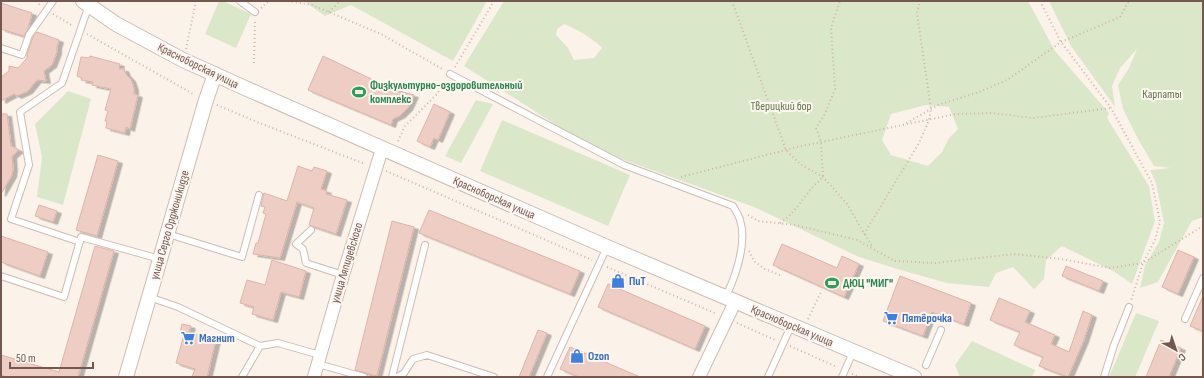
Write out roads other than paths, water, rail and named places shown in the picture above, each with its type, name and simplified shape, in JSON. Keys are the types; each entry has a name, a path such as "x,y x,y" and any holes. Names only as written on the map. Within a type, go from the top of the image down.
{"street":[{"name":"Красноборская улица","path":"86,3 116,24 183,60 607,247 914,377"},
{"name":"улица Серго Орджоникидзе","path":"126,377 206,100 215,74"},
{"name":"улица Ляпидевского","path":"314,377 342,275 382,149"},
{"path":"699,377 735,302"}],"lane":[{"path":"1,48 22,55 29,35 53,1"},
{"path":"240,1 255,12"},
{"path":"80,242 11,219 29,165 20,112 62,83 80,30 86,3"},
{"path":"450,74 624,165 733,206 740,219 743,233 740,254 728,292 725,293 676,272 668,273"},
{"path":"168,234 242,257 259,195"},
{"path":"311,230 296,244 302,249 306,263 342,275"},
{"path":"1,276 64,297 81,237 160,259"},
{"path":"392,377 425,245"},
{"path":"547,377 607,247"},
{"path":"1185,320 1203,278"},
{"path":"149,297 178,307 260,346 278,343 364,377"},
{"path":"1104,377 1128,308"},
{"path":"768,377 783,343 797,328"},
{"path":"926,365 941,330"},
{"path":"242,377 260,346"},
{"path":"842,377 853,352"},
{"path":"397,377 403,375 413,359 427,355 494,377"}],"place":[{"name":"Физкультурно-оздоровительный комплекс","path":"359,92"},
{"name":"ПиТ","path":"618,281"},
{"name":"ДЮЦ \"МИГ\"","path":"832,283"},
{"name":"Пятёрочка","path":"891,318"},
{"name":"Магнит","path":"188,338"},
{"name":"Ozon","path":"577,356"}],"park label":[{"name":"Карпаты","path":"1162,94"},
{"name":"Тверицкий бор","path":"781,106"}]}
